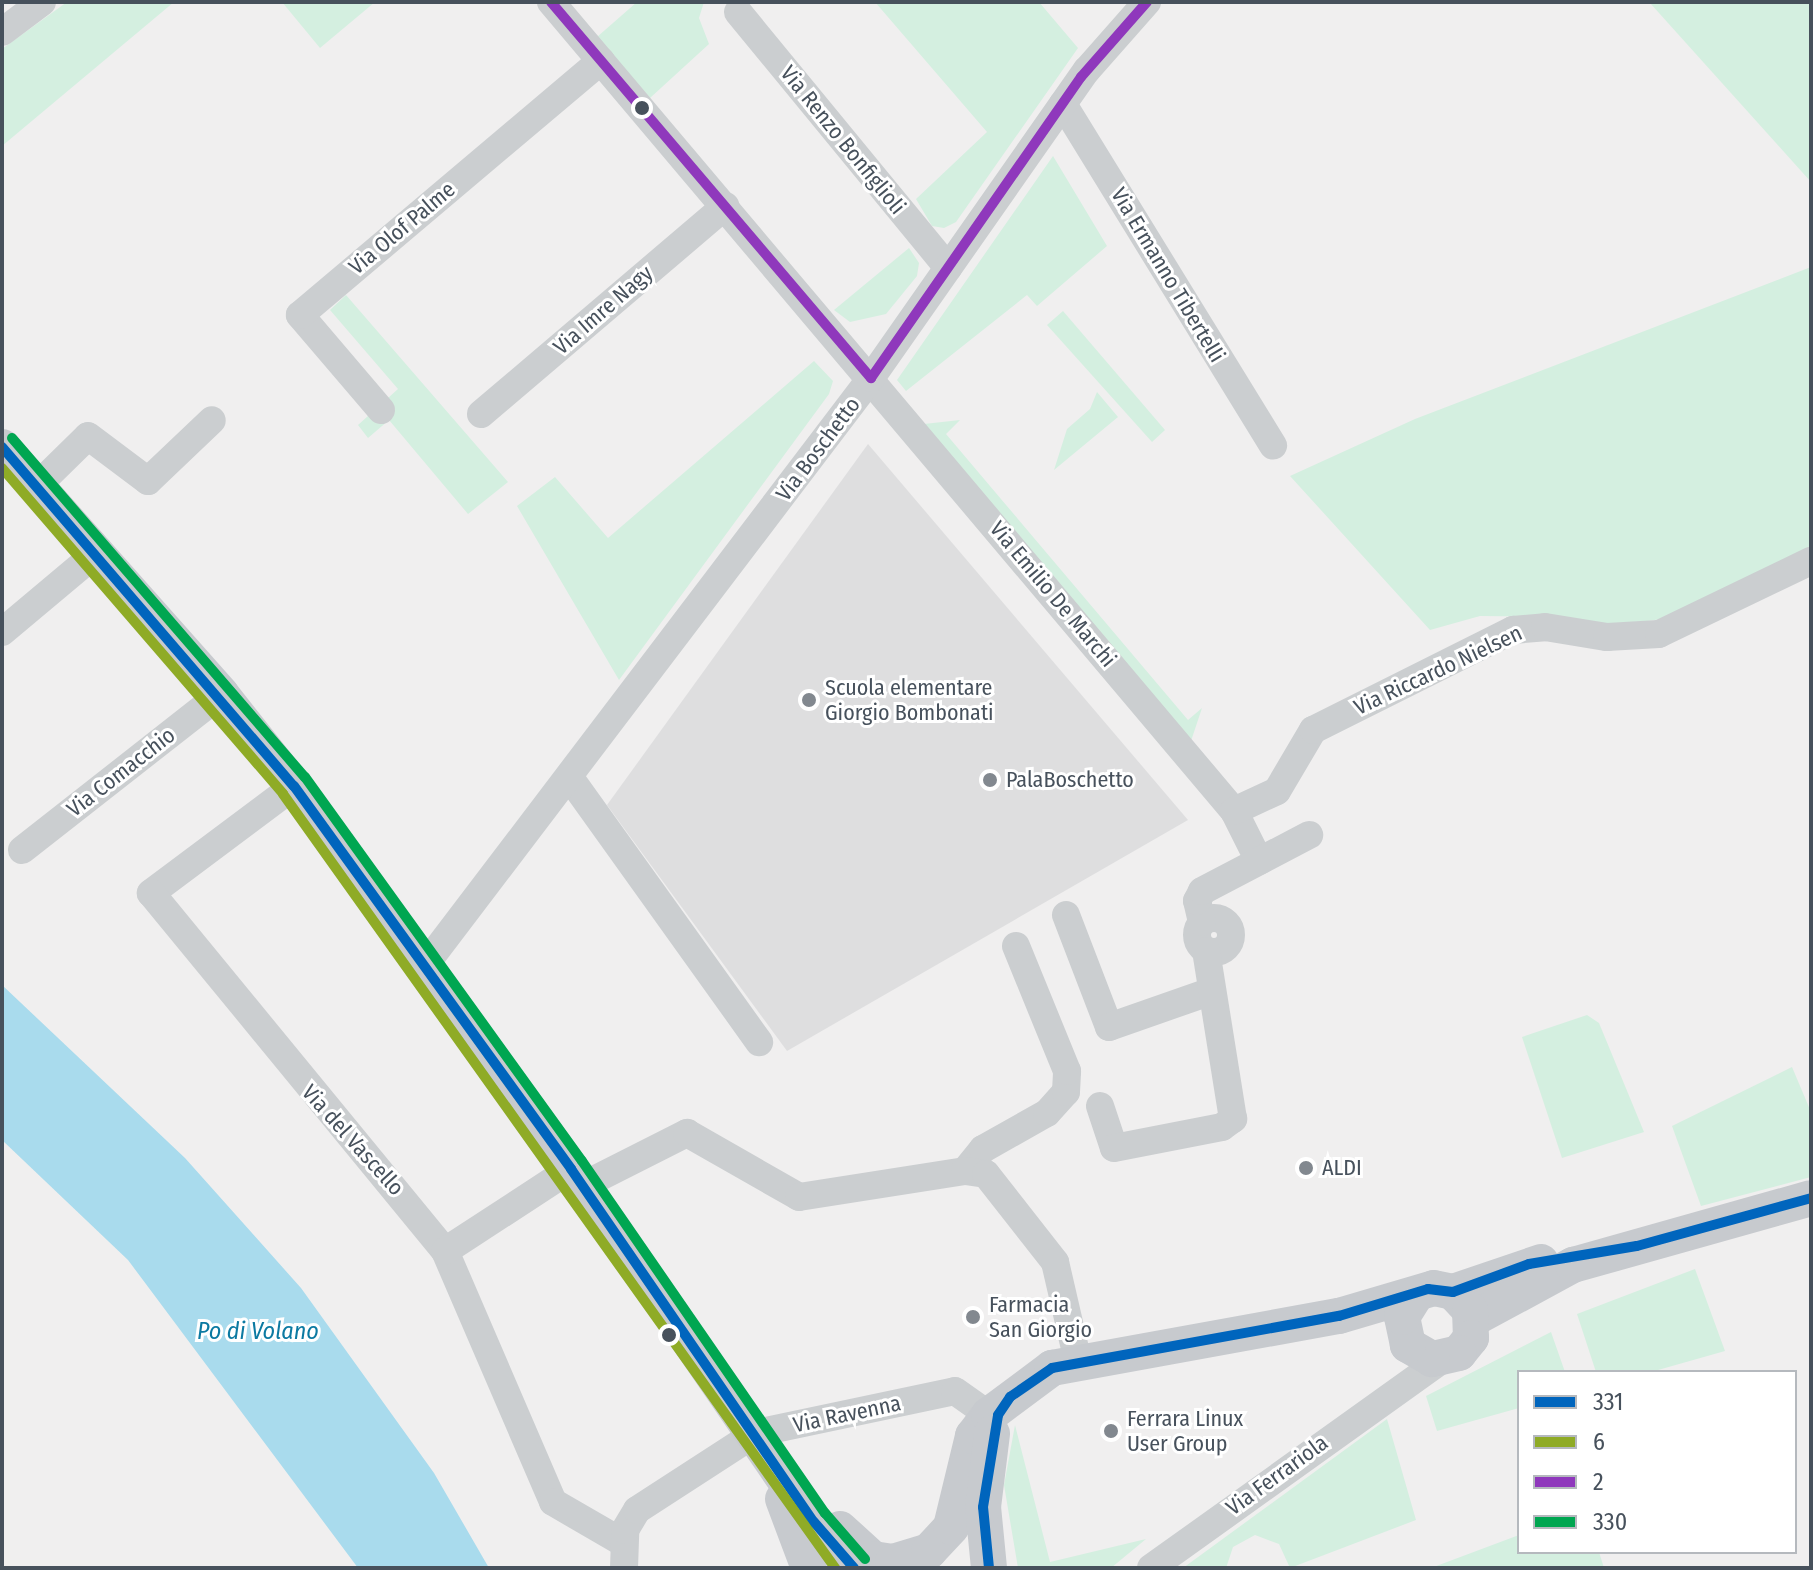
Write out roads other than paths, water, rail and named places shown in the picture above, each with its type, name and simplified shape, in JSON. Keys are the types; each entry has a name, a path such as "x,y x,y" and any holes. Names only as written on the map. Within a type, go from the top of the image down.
{"main road":[{"path":"2,447 221,694 294,786 577,1178 762,1442 814,1522 854,1568"},
{"name":"Via Ravenna","path":"762,1442 854,1547 893,1562 942,1541 973,1436 999,1406 1052,1368 1409,1306 1434,1288 1463,1305 1529,1264 1637,1246 1811,1198"},
{"path":"1409,1306 1404,1336 1420,1365 1466,1346 1463,1305"},
{"name":"Via Ravenna","path":"989,1568 983,1507 992,1434 999,1406"},
{"path":"762,1442 809,1568"},
{"path":"983,1507 1007,1542 1012,1568"},
{"name":"Via Ravenna","path":"942,1568 983,1507"},
{"path":"814,1522 824,1568"}],"street":[{"path":"2,32 42,2"},
{"name":"Via Emilio De Marchi","path":"551,2 1234,811 1259,861"},
{"name":"Via Boschetto","path":"425,965 871,378 1063,104 1147,2"},
{"name":"Via Renzo Bonfiglioli","path":"738,12 948,268"},
{"name":"Via Olof Palme","path":"381,410 300,315 601,61"},
{"name":"Via Ermanno Tibertelli","path":"1063,104 1273,446"},
{"name":"Via Imre Nagy","path":"481,414 725,206"},
{"path":"37,486 88,436 148,481 212,420"},
{"path":"2,632 96,553"},
{"name":"Via Riccardo Nielsen","path":"1234,811 1277,791 1313,730 1513,630 1527,626 1607,637 1659,634 1811,561"},
{"name":"Via Comacchio","path":"22,850 221,694"},
{"path":"570,778 759,1042"},
{"name":"Via del Vascello","path":"294,786 151,893 284,1063 445,1251 553,1502 623,1555"},
{"path":"1100,1106 1114,1148 1229,1123 1234,1110 1209,992 1206,951 1196,938 1202,922 1197,901 1202,891 1309,835"},
{"path":"1066,915 1109,1027 1209,992"},
{"path":"965,1171 974,1156 1047,1113 1066,1092 1067,1071 1016,946"},
{"path":"445,1251 577,1178 687,1133 799,1197 965,1171 993,1180 1048,1249 1062,1281 1078,1362"},
{"name":"Via Ferrariola","path":"1151,1568 1420,1365"},
{"name":"Via Ravenna","path":"623,1555 630,1520 647,1502 762,1442 955,1391 999,1406"}],"water":[{"name":"Po di Volano","path":"2,985 185,1158 301,1288 434,1473 489,1568 358,1568 128,1260 2,1140"}],"place":[{"name":"Scuola elementare Giorgio Bombonati","path":"809,700"},
{"name":"PalaBoschetto","path":"990,780"},
{"name":"ALDI","path":"1306,1168"},
{"name":"Farmacia San Giorgio","path":"973,1317"},
{"name":"Ferrara Linux User Group","path":"1111,1431"}]}
